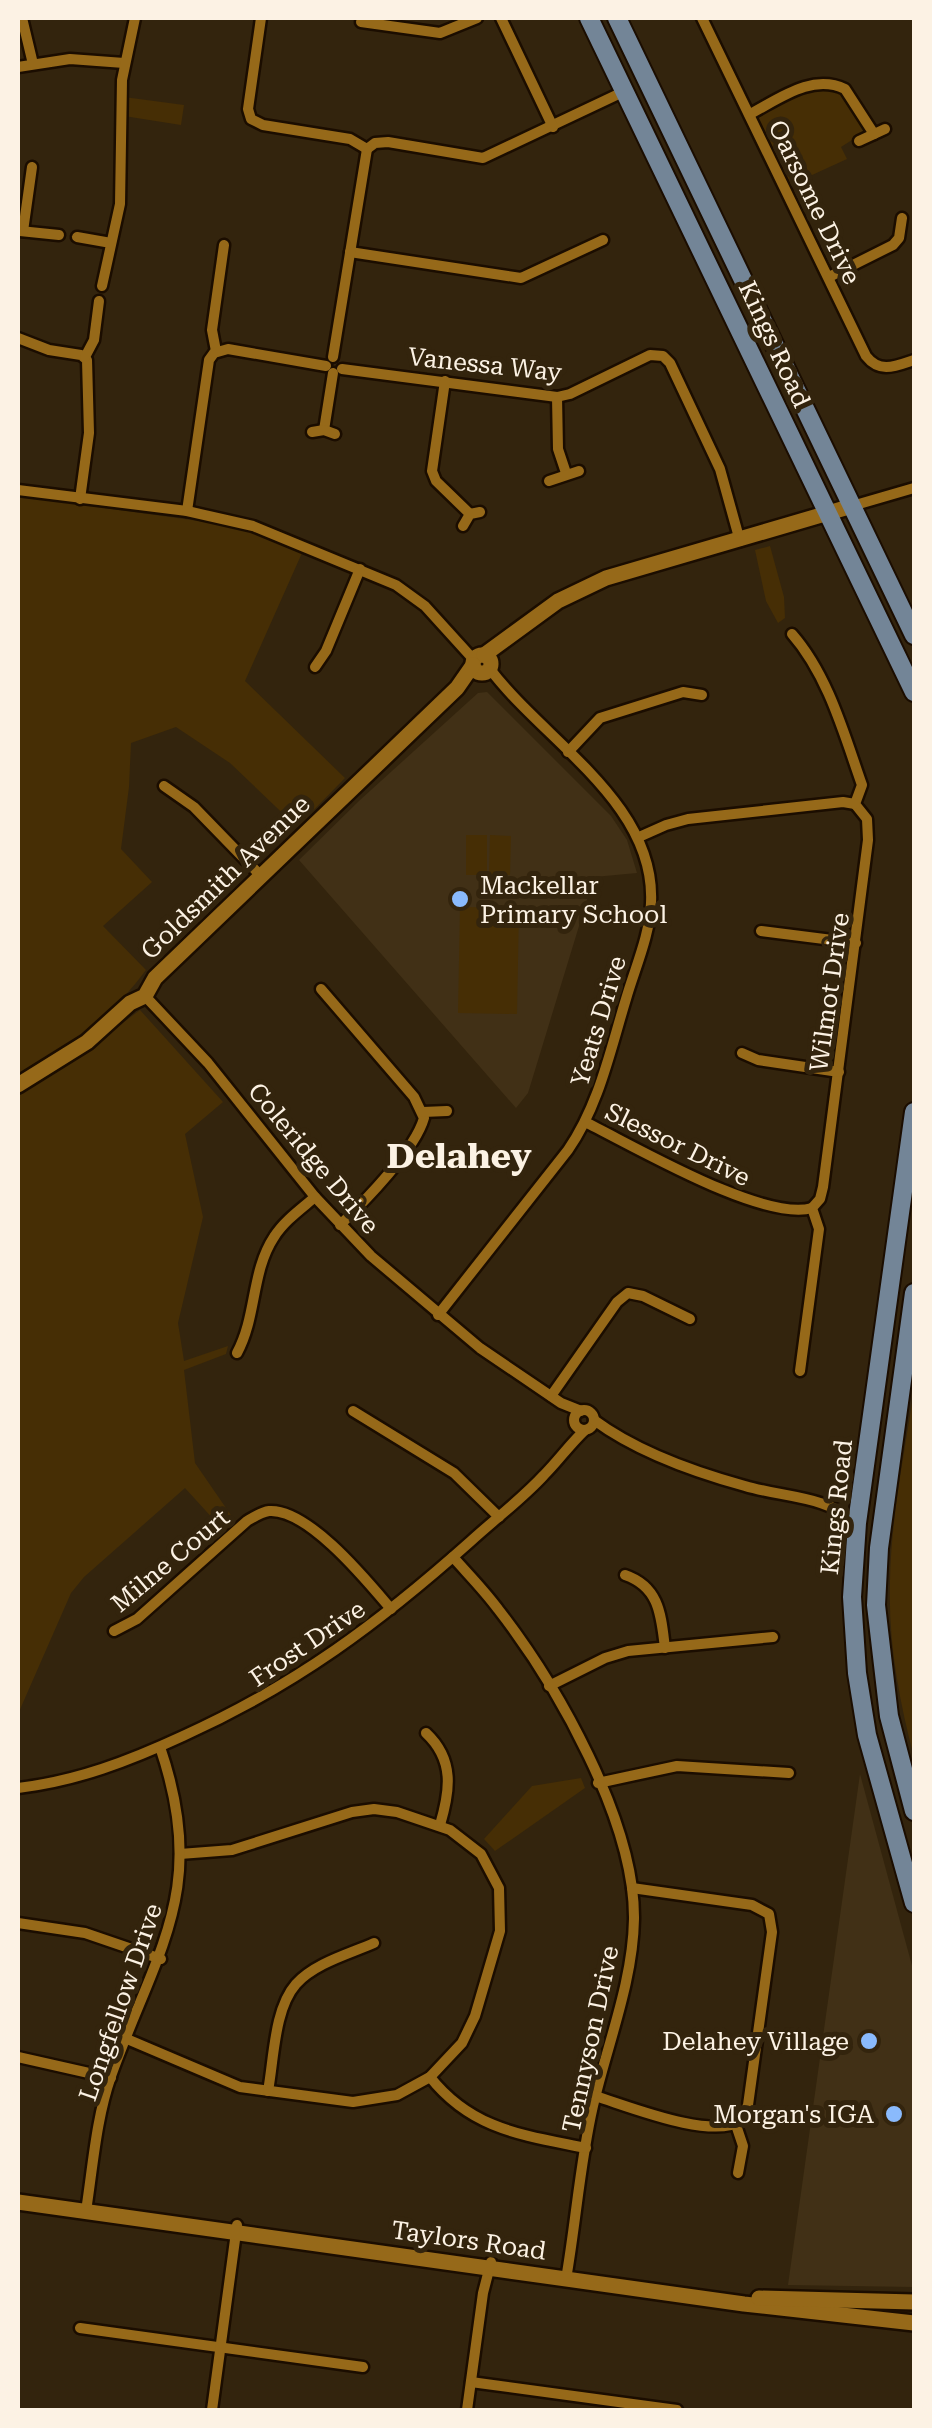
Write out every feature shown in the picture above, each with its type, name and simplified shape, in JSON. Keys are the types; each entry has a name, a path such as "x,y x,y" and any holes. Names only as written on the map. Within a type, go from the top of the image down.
{"main road":[{"name":"Kings Road","path":"589,18 914,692"},
{"name":"Kings Road","path":"617,18 914,635"},
{"name":"Goldsmith Avenue","path":"18,1086 74,1052 130,1003 144,996 155,978 508,639 558,600 606,578 852,506"},
{"name":"Kings Road","path":"914,1112 860,1495 852,1597 861,1705 914,1903"},
{"name":"Kings Road","path":"914,1294 879,1548 876,1605 886,1702 914,1811"},
{"name":"Taylors Road","path":"18,2194 86,2208"},
{"name":"Taylors Road","path":"18,2202 798,2303 914,2324"},
{"name":"Taylors Road","path":"798,2303 864,2299 914,2302"},
{"path":"851,2315 864,2299"}],"street":[{"path":"22,18 33,64"},
{"path":"102,286 122,186 120,105 124,64 135,18"},
{"path":"261,18 248,108 251,119 263,125 350,139 367,149"},
{"path":"362,22 380,21 440,33 477,18"},
{"path":"501,18 553,127"},
{"name":"Oarsome Drive","path":"702,18 870,362 883,368 914,360"},
{"path":"18,67 70,59 124,64"},
{"path":"750,114 809,84 824,83 845,89 874,134"},
{"path":"324,432 367,149 375,143 388,142 483,158 625,92"},
{"path":"859,142 886,129"},
{"path":"32,167 20,231 59,236"},
{"path":"829,277 893,244 902,218"},
{"path":"77,237 111,243"},
{"path":"350,252 521,278 603,240"},
{"path":"188,511 210,360 216,351 212,330 224,245"},
{"path":"85,357 94,340 100,301"},
{"path":"18,338 49,350 85,357"},
{"name":"Vanessa Way","path":"216,351 233,350 556,397 658,354 670,363 714,454 740,541"},
{"path":"80,499 89,433 90,369 85,357"},
{"path":"446,381 432,472 436,482 475,513 463,526"},
{"path":"556,397 558,449 566,474"},
{"path":"550,482 579,471"},
{"path":"852,506 914,488"},
{"name":"Yeats Drive","path":"18,490 188,511 253,526 408,593 568,752 622,810 639,837 650,876 650,913 601,1082 585,1122 568,1150 438,1315"},
{"path":"315,668 360,570"},
{"name":"Wilmot Drive","path":"792,634 809,653 844,735 862,786 855,804 867,819 868,840 822,1193 812,1208 819,1228 800,1371"},
{"path":"568,752 600,718 683,692 702,694"},
{"path":"164,786 194,807 262,877"},
{"path":"639,837 676,821 842,802 855,804"},
{"path":"761,931 856,943"},
{"path":"321,989 423,1112 420,1131 340,1225"},
{"name":"Coleridge Drive","path":"144,996 230,1087 340,1225 438,1315 583,1422 722,1479 827,1504 846,1512 857,1523"},
{"path":"742,1053 758,1060 839,1072"},
{"path":"423,1112 447,1111"},
{"name":"Slessor Drive","path":"585,1122 754,1203 797,1210 812,1208"},
{"path":"237,1352 248,1329 266,1249 279,1229 315,1197"},
{"path":"556,1400 617,1302 628,1293 643,1296 690,1319"},
{"path":"353,1411 454,1473 498,1516"},
{"name":"Frost Drive","path":"18,1788 87,1775 160,1747 294,1680 392,1610 544,1476 583,1422"},
{"name":"Coleridge Drive","path":"827,1504 848,1502 860,1495"},
{"name":"Milne Court","path":"114,1631 137,1619 248,1521 268,1511 287,1515 338,1550 392,1610"},
{"name":"Tennyson Drive","path":"453,1557 501,1612 568,1716 622,1837 632,1888 631,1952 595,2096 567,2276"},
{"path":"624,1575 642,1584 656,1600 665,1648"},
{"path":"549,1686 628,1651 772,1637"},
{"path":"426,1734 437,1745 450,1777 450,1792 440,1825"},
{"name":"Longfellow Drive","path":"86,2208 98,2127 111,2078 161,1959 175,1911 180,1854 176,1800 160,1747"},
{"path":"598,1782 677,1766 790,1773"},
{"path":"127,2038 227,2084 367,2102 396,2096 430,2077 453,2055 468,2031 500,1930 498,1888 489,1864 472,1844 440,1825 397,1812 364,1810 232,1850 180,1854"},
{"path":"595,2096 674,2120 723,2127 736,2124 745,2116 748,2105 772,1932 769,1914 752,1905 632,1888"},
{"path":"18,1923 85,1933 161,1959"},
{"path":"268,2091 282,2015 296,1984 319,1967 374,1943"},
{"path":"18,2056 111,2078"},
{"path":"430,2077 454,2104 480,2121 586,2148"},
{"path":"736,2124 743,2146 738,2172"},
{"path":"212,2410 237,2229"},
{"path":"466,2410 486,2264"},
{"path":"80,2328 363,2367"},
{"path":"470,2382 677,2410"}],"shaded area":[{"path":"812,87 842,93 864,129 841,147 847,159 788,186 758,120 763,110"},
{"path":"124,97 184,105 181,125 124,116"},
{"path":"18,496 235,526 302,553 245,681 345,778 297,827 230,763 176,727 131,743 121,849 152,882 103,926 146,970 102,1018 18,1081"},
{"path":"770,546 784,597 785,618 778,623 766,601 755,550"},
{"name":"Mackellar Primary School","path":"487,692 611,816 627,840 637,873 594,877 528,1093 516,1108 299,860 478,693"},
{"path":"466,835 487,835 487,875 466,875"},
{"path":"490,835 511,836 510,875 489,875"},
{"path":"460,907 519,908 517,1014 458,1013"},
{"path":"140,1010 223,1102 185,1134 203,1217 178,1323 184,1361 228,1346 226,1354 184,1370 195,1463 237,1524 226,1533 185,1488 71,1593 18,1714 18,1095 63,1068"},
{"path":"914,1389 914,1757 896,1670 890,1603 893,1533"},
{"path":"860,1774 914,1973 914,2287 788,2285"},
{"path":"581,1778 585,1788 495,1851 484,1839 532,1786"}],"place":[{"name":"Mackellar Primary School","path":"460,899"},
{"name":"Delahey Village","path":"869,2041"},
{"name":"Morgan's IGA","path":"894,2114"}],"district":[{"name":"Delahey","path":"459,1156"}]}
